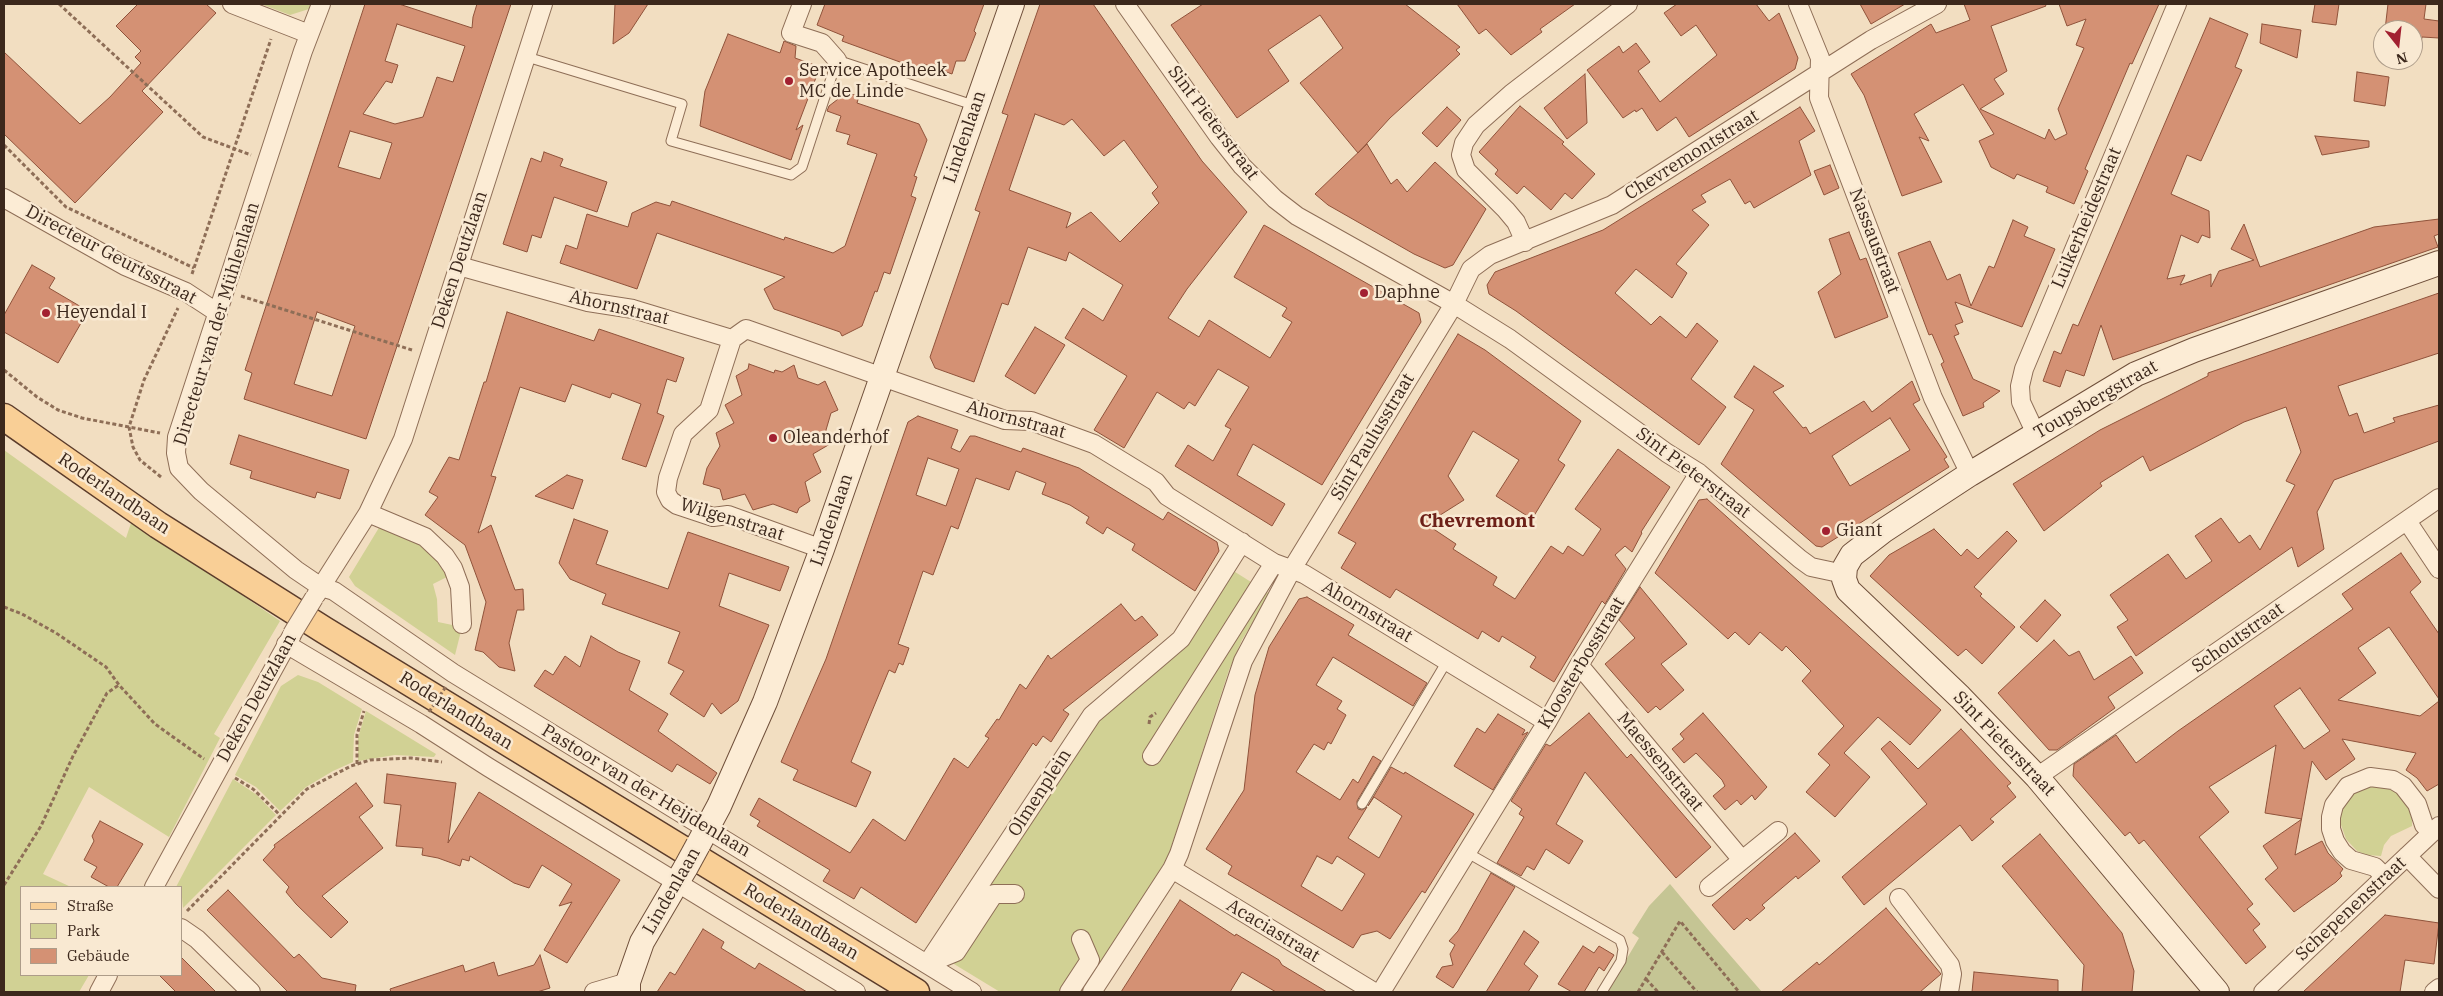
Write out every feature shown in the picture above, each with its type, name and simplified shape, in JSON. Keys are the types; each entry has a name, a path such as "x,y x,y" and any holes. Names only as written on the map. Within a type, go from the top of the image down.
{"main road":[{"name":"Roderlandbaan","path":"4,417 158,525 324,630 916,992"}],"street":[{"path":"232,4 309,34"},
{"name":"Directeur van der Mühlenlaan","path":"318,592 296,570 190,481 179,468 176,453 177,438 309,34 321,4"},
{"name":"Deken Deutzlaan","path":"155,886 289,639 368,513 403,439 543,4"},
{"path":"802,4 792,33 822,43 837,60"},
{"name":"Lindenlaan","path":"628,987 642,942 703,837 765,702 822,550 1012,4"},
{"name":"Sint Pieterstraat","path":"1125,4 1219,137 1242,166 1275,199 1297,216 1454,304 1510,338 1667,454 1699,473 1800,559 1811,566 1844,574 1846,587 1858,601 1960,697 2037,777 2217,992"},
{"path":"1525,242 1516,222 1466,170 1461,154 1464,143 1476,125 1511,94 1628,4"},
{"name":"Nassaustraat","path":"1798,4 1820,58 1818,98 1932,398 1970,474"},
{"name":"Chevremontstraat","path":"1454,304 1471,269 1478,261 1612,205 1871,40 1937,4"},
{"name":"Luikerheidestraat","path":"2036,434 2022,402 2020,386 2024,369 2178,4"},
{"name":"Directeur Geurtsstraat","path":"4,198 125,266 186,292 218,314"},
{"name":"Toupsbergstraat","path":"1844,574 1852,555 1877,535 1970,474 2136,374 2166,360 2439,263"},
{"name":"Ahornstraat","path":"459,266 588,302 633,308 732,339 746,329 1006,420 1031,421 1094,444 1156,482 1167,496 1274,563 1304,574 1547,722"},
{"name":"Sint Paulusstraat","path":"1292,570 1454,304"},
{"name":"Wilgenstraat","path":"732,339 709,410 683,434 668,478 666,492 670,500 677,505 713,517 728,515 822,550"},
{"name":"Kloosterbosstraat","path":"1381,992 1547,722 1579,665 1699,473"},
{"name":"Schoutstraat","path":"2037,777 2439,498"},
{"path":"368,513 425,538 444,556 453,568 460,587 462,624"},
{"path":"2407,521 2439,569"},
{"name":"Olmenplein","path":"928,964 1092,715 1108,699 1163,656 1181,639 1242,542"},
{"path":"1152,756 1274,563"},
{"path":"1092,992 1172,869 1181,849 1243,661 1292,570"},
{"name":"Pastoor van der Heijdenlaan","path":"318,592 334,590 453,673 703,837 928,964 972,992"},
{"path":"289,639 373,696 681,875 856,992"},
{"name":"Maessenstraat","path":"1579,665 1742,860"},
{"path":"2385,877 2375,867 2351,860 2334,841 2331,830 2331,817 2334,805 2348,786 2370,777 2382,777 2398,783 2411,794 2417,804 2424,825 2436,830"},
{"name":"Schepenenstraat","path":"2263,992 2436,830"},
{"path":"1709,887 1778,831"},
{"path":"2407,856 2439,889"},
{"name":"Acaciastraat","path":"1172,869 1374,992"},
{"path":"928,964 956,952 994,894 1015,894"},
{"path":"1899,898 1950,965 1952,974 1949,992"},
{"path":"182,929 197,939 251,992"},
{"path":"1069,992 1090,960 1081,938"},
{"path":"99,992 107,976"},
{"path":"594,992 628,987"},
{"path":"2434,992 2439,988"}],"lane":[{"path":"527,57 682,104 671,141 791,174 802,167 837,60 976,106"},
{"path":"1362,804 1447,661"},
{"path":"1466,852 1620,940 1623,949 1621,961 1602,992"}],"path":[{"path":"60,4 203,137 234,147 268,162"},
{"path":"162,478 140,460 133,447 129,427 144,380 186,292 277,21"},
{"path":"4,145 66,207 194,268"},
{"path":"225,290 429,356"},
{"path":"4,370 37,397 58,410 82,418 177,438"},
{"path":"4,607 22,614 106,667 119,685 155,724 190,751 254,789 280,815"},
{"path":"4,885 41,826 73,756 107,694 119,685"},
{"path":"429,712 447,685"},
{"path":"357,764 358,725 373,696"},
{"path":"182,916 307,789 357,764 387,758 411,758 444,762"},
{"path":"1638,992 1680,921 1739,992"},
{"path":"1662,952 1697,992"},
{"path":"1646,978 1658,992"}],"green space":[{"path":"261,4 311,4 309,9 290,15"},
{"path":"4,450 126,538 132,520 280,621 214,734 220,738 169,837 89,787 43,874 69,886 20,886 20,976 88,976 79,992 4,992"},
{"path":"380,526 426,545 449,576 433,584 437,599 438,622 462,627 455,655 355,586 349,577"},
{"path":"1232,570 1270,594 1242,640 1229,670 1168,857 1083,992 1000,992 954,964 946,946 1109,704"},
{"path":"298,675 318,682 362,709 354,735 353,762 306,787 280,811 256,787 235,775 281,686"},
{"path":"366,711 436,754 434,757 395,755 358,761 358,738"},
{"path":"233,779 257,795 276,815 183,908 182,886 177,886"},
{"path":"2376,784 2396,790 2409,805 2412,816 2412,826 2391,836 2384,845 2381,856 2367,855 2357,851 2346,839 2340,822 2341,812 2350,796 2357,790"},
{"path":"1670,884 1762,992 1607,992 1639,938 1632,933 1649,906"}],"building":[{"path":"138,4 206,4 216,13 142,91 163,112 75,203 4,134 4,52 80,124 110,97 141,63 135,57 141,51 116,26"},
{"path":"365,4 399,4 472,28 477,4 511,4 366,439 244,399 252,373 245,370","holes":["397,24 465,46 453,82 437,77 423,117 395,124 363,114 386,81 392,83 398,65 385,61","350,131 392,143 380,179 338,167","317,312 355,326 332,396 294,384"]},
{"path":"615,4 648,4 629,33 613,44"},
{"path":"825,4 984,4 974,31 976,33 965,61 956,61 952,74 924,64 922,70 842,41 844,36 817,25"},
{"path":"1040,4 1093,4 1202,161 1247,212 1187,289 1168,318 1199,337 1209,320 1270,358 1292,322 1282,316 1287,308 1234,277 1264,225 1419,313 1421,322 1322,485 1253,444 1237,475 1285,504 1272,526 1175,466 1188,445 1213,461 1231,429 1225,426 1249,387 1218,369 1195,406 1189,402 1184,409 1157,392 1124,448 1094,430 1127,376 1065,338 1083,308 1103,321 1123,285 1069,252 1066,261 1028,247 1008,305 1002,303 974,382 935,368 930,357 980,212 975,210 1008,115 1002,113","holes":["1035,114 1064,125 1072,119 1104,156 1124,140 1158,187 1152,193 1159,203 1120,242 1091,212 1066,228 1071,213 1009,190"]},
{"path":"1203,4 1405,4 1460,47 1456,50 1460,54 1390,118 1358,153 1300,83 1343,48 1320,15 1268,50 1289,81 1237,118 1171,25"},
{"path":"1457,4 1575,4 1540,29 1542,32 1511,55 1486,29 1479,34"},
{"path":"1677,4 1756,4 1769,21 1779,13 1798,58 1795,69 1689,137 1676,117 1657,131 1642,108 1623,118 1587,70 1619,46 1623,53 1636,43 1650,62 1638,71 1660,102 1717,55 1696,25 1681,36 1664,13"},
{"path":"1860,4 1905,4 1871,24"},
{"path":"1964,4 2045,4 2046,6 1991,26 2007,71 1994,79 2004,94 1980,109 2045,139 2049,129 2055,140 2067,134 2058,109 2084,48 2076,45 2086,19 2067,26 2059,4 2159,4 2132,64 2130,63 2085,169 2088,171 2074,204 2046,192 2048,187 2017,174 2014,179 1991,167 1979,141 1994,134 1963,84 1914,114 1929,141 1919,137 1942,182 1902,196 1864,95 1851,74 1931,24 1936,33 1970,20"},
{"path":"2315,4 2339,4 2336,25 2312,22"},
{"path":"2388,4 2426,4 2424,19 2439,21 2439,38 2423,37 2423,20 2386,20"},
{"path":"2210,18 2248,34 2235,67 2242,70 2201,161 2187,155 2171,194 2209,211 2210,238 2202,235 2198,243 2181,235 2167,279 2185,275 2180,285 2211,274 2211,287 2219,271 2254,260 2231,249 2244,224 2260,267 2374,227 2439,219 2439,234 2434,236 2438,247 2113,360 2101,325 2084,376 2066,370 2060,387 2043,381 2054,351 2061,354 2073,324 2078,326"},
{"path":"2262,24 2301,30 2297,58 2260,43"},
{"path":"728,34 780,53 784,41 796,46 795,58 820,67 796,130 803,125 791,160 700,126 705,91"},
{"path":"2357,72 2389,77 2385,106 2354,101"},
{"path":"1585,74 1587,123 1567,139 1544,108"},
{"path":"846,93 859,96 857,103 919,124 927,140 914,176 917,177 911,196 916,198 890,274 884,272 862,326 842,336 840,332 774,309 764,289 785,277 657,233 637,289 560,263 566,245 577,249 587,214 628,227 632,213 656,202 670,206 672,201 784,240 785,237 833,253 845,246 877,154 847,144 850,135 836,131 841,116 827,111 829,106"},
{"path":"1520,106 1564,142 1562,144 1595,174 1572,199 1565,193 1551,210 1524,186 1517,194 1495,174 1498,170 1479,152"},
{"path":"1447,107 1461,120 1437,147 1422,133"},
{"path":"1800,107 1815,131 1799,141 1811,175 1754,208 1750,201 1745,204 1730,179 1701,195 1706,202 1692,210 1709,225 1676,264 1687,273 1672,298 1636,269 1615,293 1651,325 1660,316 1686,338 1697,323 1718,341 1691,379 1726,407 1699,445 1516,311 1489,294 1487,285 1495,272 1603,230"},
{"path":"2315,136 2369,141 2369,147 2322,155"},
{"path":"1367,144 1391,184 1397,179 1407,192 1435,162 1486,209 1453,265 1445,268 1414,254 1328,205 1315,194"},
{"path":"544,152 563,159 560,166 607,182 597,212 554,197 541,238 532,235 527,252 503,244 531,158 541,162"},
{"path":"1830,165 1839,188 1824,195 1814,171"},
{"path":"2013,220 2028,227 2024,236 2055,249 2022,327 1955,302 1963,322 1955,325 1959,334 1954,336 1973,379 2000,391 1983,403 1984,407 1963,416 1941,364 1944,362 1932,334 1929,335 1898,253 1930,241 1947,280 1960,274 1971,306 1989,266 1994,268"},
{"path":"1849,232 1860,260 1866,258 1888,317 1835,338 1818,292 1841,274 1829,239"},
{"name":"Heyendal I","path":"32,265 55,278 49,288 88,311 58,363 4,332 4,315"},
{"path":"2439,293 2439,353 2338,386 2349,416 2357,413 2364,433 2395,422 2393,418 2439,405 2439,441 2334,480 2317,512 2324,549 2298,567 2292,547 2136,656 2117,627 2128,620 2110,595 2168,554 2186,579 2212,561 2195,536 2221,518 2239,543 2250,535 2260,550 2295,485 2286,481 2301,452 2286,407 2244,422 2150,471 2143,456 2100,483 2102,486 2044,531 2013,484 2100,430 2208,376 2208,373"},
{"path":"507,312 594,341 599,329 684,358 676,382 667,379 657,413 664,416 646,467 622,459 641,404 612,393 610,398 572,384 565,402 520,387 491,476 496,477 478,533 491,525 515,590 523,589 524,610 517,610 509,643 515,671 499,667 483,652 475,650 486,602 465,545 425,515 438,497 429,492 449,457 459,460 484,382 486,382"},
{"path":"1035,327 1065,345 1035,394 1005,376"},
{"path":"1458,334 1485,350 1581,421 1558,460 1565,465 1532,519 1496,496 1519,460 1473,431 1448,476 1464,500 1426,524 1456,544 1453,549 1497,577 1493,585 1515,599 1551,546 1563,554 1568,546 1583,556 1601,529 1575,509 1618,449 1670,487 1641,532 1632,552 1625,546 1615,555 1626,569 1605,604 1602,601 1554,682 1530,667 1536,657 1502,636 1499,642 1482,631 1478,639 1396,589 1390,598 1341,568 1356,543 1338,533"},
{"name":"Oleanderhof","path":"749,364 774,373 775,370 782,372 794,365 798,378 818,385 825,381 838,410 831,413 826,430 830,444 813,454 821,472 805,482 810,501 799,508 797,513 773,504 753,510 745,494 723,500 720,489 703,484 707,468 720,446 716,433 734,423 725,405 742,395 736,376 748,369"},
{"path":"1754,366 1784,386 1773,392 1803,428 1806,427 1810,434 1864,401 1872,412 1912,381 1920,400 1913,404 1947,457 1944,459 1949,467 1822,547 1816,546 1721,464 1754,410 1734,397","holes":["1890,418 1910,450 1850,486 1832,456"]},
{"path":"918,416 958,430 951,448 960,452 970,436 975,436 1021,452 1023,448 1079,468 1163,520 1168,512 1217,542 1219,551 1195,591 1132,550 1135,544 1107,527 1103,534 1086,523 1089,517 1070,505 1042,494 1046,483 1016,471 1009,490 976,478 958,529 951,526 933,575 923,571 898,644 909,648 903,665 899,663 895,673 889,670 851,762 871,772 856,807 793,780 798,770 781,762 826,659 908,422","holes":["928,458 959,469 946,506 916,495"]},
{"path":"239,435 349,470 340,499 317,492 315,498 250,478 252,471 230,464"},
{"path":"567,475 583,480 573,509 535,496"},
{"path":"1707,499 1941,710 1910,745 1878,717 1844,753 1870,777 1835,817 1806,792 1830,765 1818,754 1844,726 1802,681 1811,671 1786,646 1782,651 1760,632 1749,645 1735,632 1728,639 1655,573 1699,500"},
{"path":"574,519 608,531 596,564 668,589 688,532 789,567 780,591 729,573 719,606 769,625 738,701 721,714 712,703 704,717 670,694 684,671 668,663 680,632 602,604 606,594 570,579 559,563"},
{"path":"1934,529 1961,556 1967,549 1978,559 2007,531 2017,541 1974,587 1982,594 1980,596 2015,627 1982,664 1966,649 1958,656 1870,576 1889,555"},
{"path":"2401,553 2421,582 2410,592 2439,634 2439,699 2389,627 2358,648 2376,673 2338,700 2420,716 2439,701 2439,784 2427,791 2417,778 2406,770 2416,753 2342,739 2355,759 2326,780 2312,761 2302,819 2265,813 2276,745 2209,787 2229,812 2199,837 2253,904 2247,909 2260,924 2253,930 2266,947 2246,964 2144,840 2139,844 2130,832 2125,836 2073,776 2074,764 2116,735 2136,763 2178,731 2353,609 2342,594","holes":["2300,688 2330,731 2304,749 2274,706"]},
{"path":"1640,587 1687,644 1661,664 1684,690 1660,710 1656,706 1648,713 1605,664 1635,638 1619,620"},
{"path":"1307,597 1354,625 1348,635 1427,683 1413,706 1333,657 1316,685 1342,701 1337,709 1346,715 1331,744 1328,742 1324,750 1314,744 1296,772 1340,800 1353,779 1358,783 1373,756 1381,761 1357,801 1358,809 1362,810 1367,807 1348,838 1379,858 1402,816 1374,797 1368,806 1391,767 1404,774 1405,772 1474,814 1425,893 1422,891 1390,939 1377,931 1361,935 1353,948 1228,874 1232,866 1206,849 1244,790 1255,695 1269,647 1299,599","holes":["1317,856 1332,864 1337,856 1365,874 1342,911 1301,886"]},
{"path":"2045,600 2061,615 2037,642 2020,627"},
{"path":"1121,604 1135,621 1142,616 1158,635 1063,710 1069,714 1051,742 1043,736 1036,746 1033,743 916,923 861,887 854,899 823,881 830,870 757,826 760,821 750,815 759,798 850,853 873,819 905,841 954,758 968,768 989,738 985,736 997,719 999,720 1020,684 1026,689 1048,655 1051,659"},
{"path":"591,636 618,652 640,661 629,690 668,714 658,731 717,773 710,784 677,764 672,772 534,686 545,670 553,675 565,656 580,667"},
{"path":"2054,640 2069,656 2079,651 2094,680 2131,656 2143,673 2108,697 2115,708 2057,750 2049,750 1998,693"},
{"path":"1589,713 1627,758 1631,754 1711,847 1676,878 1585,772 1556,824 1583,841 1569,864 1546,849 1534,870 1527,866 1521,876 1497,863 1524,817 1519,814 1522,809 1511,801 1546,744 1550,746"},
{"path":"1703,713 1767,787 1755,800 1752,795 1741,805 1737,800 1725,810 1713,796 1725,786 1722,780 1696,753 1684,763 1672,749 1684,739 1680,734"},
{"path":"1498,714 1525,730 1522,735 1528,732 1493,790 1454,766 1477,728 1485,733"},
{"path":"1961,729 2011,783 2007,786 2016,797 1990,819 1994,822 1972,841 1960,825 1864,905 1842,877 1927,804 1881,749 1890,741 1918,769"},
{"path":"387,774 456,783 448,843 479,792 620,880 567,963 544,950 572,902 559,906 572,884 542,865 529,888 514,883 470,856 469,861 462,859 460,866 438,858 422,855 423,848 396,846 401,805 384,803"},
{"path":"356,783 373,806 359,817 383,848 322,896 348,922 331,938 296,904 286,892 289,887 263,860 275,847 274,845"},
{"path":"2301,819 2295,855 2322,841 2328,853 2343,869 2340,873 2342,876 2294,912 2265,879 2278,868 2263,846"},
{"path":"100,821 143,844 118,886 107,886 91,877 97,867 84,860 94,841 92,836"},
{"path":"1795,833 1820,861 1798,879 1796,876 1762,905 1765,908 1750,921 1747,918 1734,930 1712,905"},
{"path":"2040,834 2122,933 2134,971 2132,992 2082,992 2084,965 2002,866"},
{"path":"1491,873 1515,887 1453,988 1436,977 1442,967 1453,965 1450,954 1455,945 1449,941 1458,931"},
{"path":"228,890 294,958 299,954 322,978 356,985 355,992 288,992 207,910"},
{"path":"1180,900 1235,936 1236,934 1279,960 1282,965 1327,992 1276,992 1242,972 1230,992 1121,992"},
{"path":"1886,908 1941,974 1920,992 1781,992 1817,962 1819,965"},
{"path":"2385,915 2439,923 2434,964 2405,960 2400,992 2303,992"},
{"path":"703,929 724,942 721,948 755,969 759,963 807,992 657,992 670,972 675,975"},
{"path":"1524,931 1539,942 1524,964 1538,976 1528,992 1486,992"},
{"path":"1583,946 1594,953 1599,946 1614,955 1604,971 1599,967 1584,992 1572,992 1558,984"},
{"path":"540,955 550,988 537,992 391,992 390,989 463,965 465,972 494,962 498,976 534,965"},
{"path":"182,958 216,992 176,992 160,976 182,976"},
{"path":"1974,972 2058,980 2058,992 1972,992"}],"place":[{"name":"Service Apotheek MC de Linde","path":"789,81"},
{"name":"Daphne","path":"1364,293"},
{"name":"Heyendal I","path":"46,313"},
{"name":"Oleanderhof","path":"773,438"},
{"name":"Giant","path":"1826,531"}],"district":[{"name":"Chevremont","path":"1477,522"}]}
